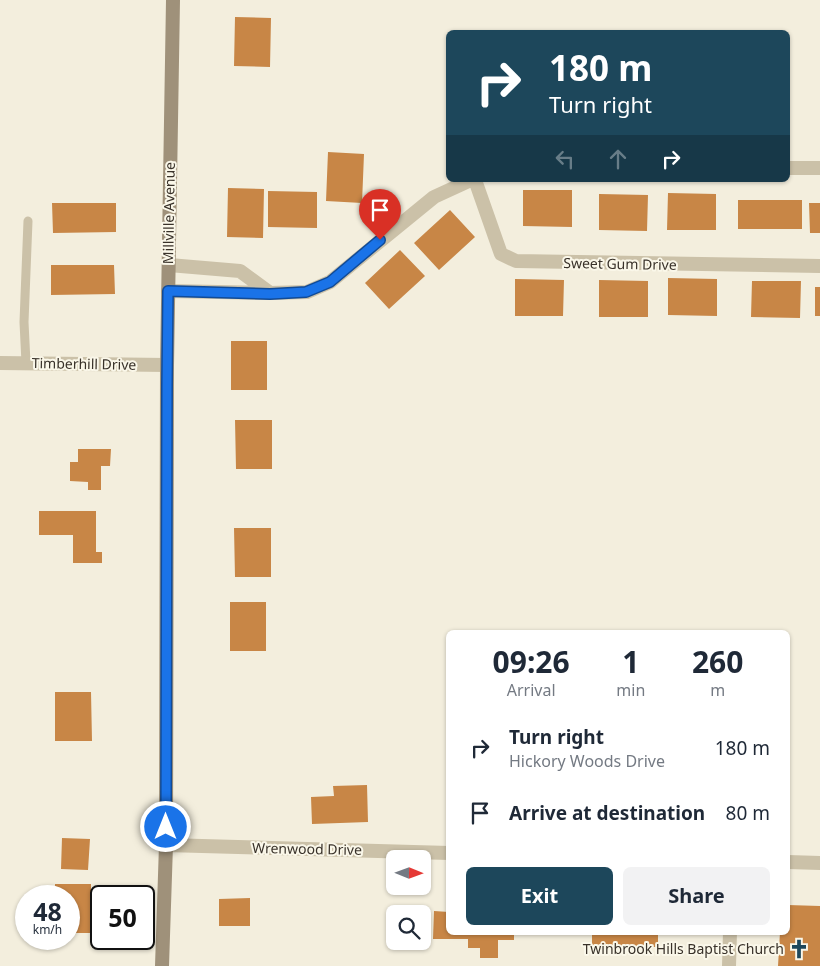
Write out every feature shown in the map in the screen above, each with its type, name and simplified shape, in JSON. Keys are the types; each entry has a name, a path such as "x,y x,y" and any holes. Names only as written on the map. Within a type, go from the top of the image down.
{"main road":[{"name":"Millville Avenue","path":"162,966 166,846 167,365 173,0"}],"street":[{"path":"790,168 820,168"},
{"path":"168,291 270,294 306,292 330,282 434,197 468,182"},
{"name":"Sweet Gum Drive","path":"474,182 501,254 516,261 820,266"},
{"path":"168,265 240,271 270,294"},
{"name":"Timberhill Drive","path":"0,363 167,365"},
{"name":"Wrenwood Drive","path":"166,846 446,853"},
{"path":"790,862 820,863"},
{"path":"730,935 730,966"}],"lane":[{"path":"26,363 24,322 28,221"}],"building":[{"path":"235,17 271,18 270,67 234,66"},
{"path":"328,152 364,154 362,203 326,201"},
{"path":"228,188 264,189 263,238 227,237"},
{"path":"523,190 572,190 572,227 523,226"},
{"path":"268,191 317,192 317,228 268,227"},
{"path":"668,193 716,194 716,230 667,230"},
{"path":"599,194 648,195 647,231 599,230"},
{"path":"738,200 802,200 802,229 738,229"},
{"path":"52,203 116,203 116,232 53,233"},
{"path":"809,203 820,203 820,233 810,233"},
{"path":"450,210 475,237 439,270 414,243"},
{"path":"400,250 425,276 389,309 365,283"},
{"path":"51,265 114,265 115,294 51,295"},
{"path":"668,278 717,279 717,316 668,315"},
{"path":"515,279 564,280 563,316 515,316"},
{"path":"599,280 648,281 648,317 599,317"},
{"path":"752,281 801,281 800,318 751,317"},
{"path":"815,287 820,287 820,316 815,316"},
{"path":"231,341 267,341 267,390 231,390"},
{"path":"235,420 272,420 272,469 236,469"},
{"path":"78,449 111,449 110,466 101,466 101,490 88,490 88,482 70,481 70,462 78,462"},
{"path":"39,511 96,511 96,552 102,552 102,563 73,563 73,535 39,535"},
{"path":"234,528 271,528 271,577 235,577"},
{"path":"230,602 266,602 266,651 230,651"},
{"path":"55,692 91,692 92,741 55,741"},
{"path":"367,785 368,822 312,824 311,797 334,796 333,786"},
{"path":"62,838 90,839 88,870 61,869"},
{"path":"91,884 90,933 80,933 80,885 55,885"},
{"path":"250,898 250,926 219,926 219,899"},
{"name":"Twinbrook Hills Baptist Church","path":"790,905 820,906 820,966 778,966 780,935 790,935"},
{"path":"434,911 446,912 446,935 514,935 514,940 498,940 498,958 480,958 480,948 468,948 468,939 433,939"},
{"path":"592,935 658,935 658,947 592,947"}],"place":[{"name":"Twinbrook Hills Baptist Church","path":"799,949"}],"route":[{"path":"166,827 168,291 270,294 306,292 330,282 380,240"}]}
